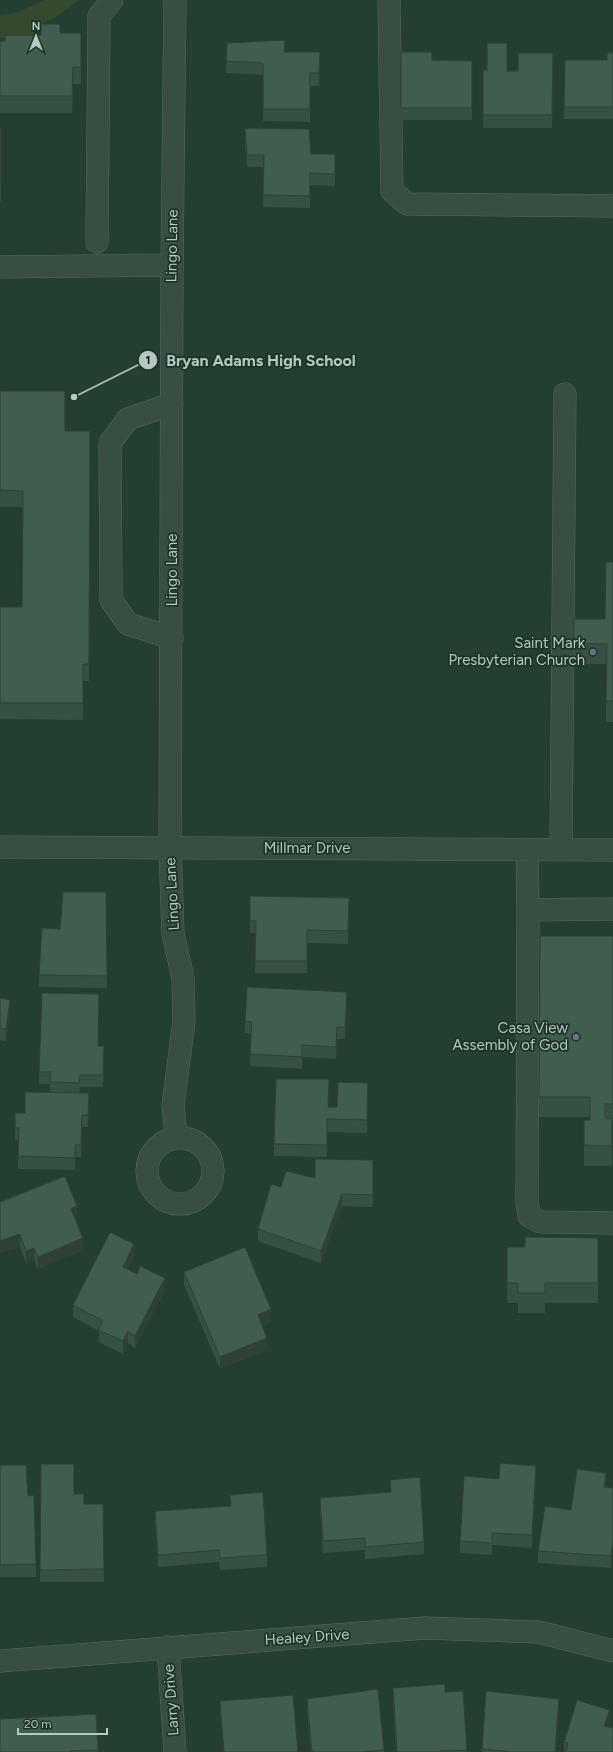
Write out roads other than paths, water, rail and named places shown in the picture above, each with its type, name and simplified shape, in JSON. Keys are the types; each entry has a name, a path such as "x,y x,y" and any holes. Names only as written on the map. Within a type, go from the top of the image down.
{"street":[{"path":"97,242 99,16 112,0"},
{"name":"Lingo Lane","path":"175,0 172,265 172,638 170,847 173,934 183,978 184,1021 173,1105 176,1138"},
{"path":"389,0 392,191 407,204 613,206"},
{"path":"0,267 172,265"},
{"path":"561,849 564,394"},
{"path":"172,404 128,419 110,443 111,600 128,624 172,638"},
{"name":"Millmar Drive","path":"0,847 613,850"},
{"path":"527,850 527,1200 529,1216 540,1222 613,1223"},
{"path":"528,910 613,909"},
{"name":"Healey Drive","path":"0,1661 425,1628 539,1632 613,1651"},
{"name":"Larry Drive","path":"168,1647 175,1752"}],"place":[{"name":"Bryan Adams High School","path":"74,397"},
{"name":"Saint Mark Presbyterian Church","path":"593,652"},
{"name":"Casa View Assembly of God","path":"576,1037"}]}
